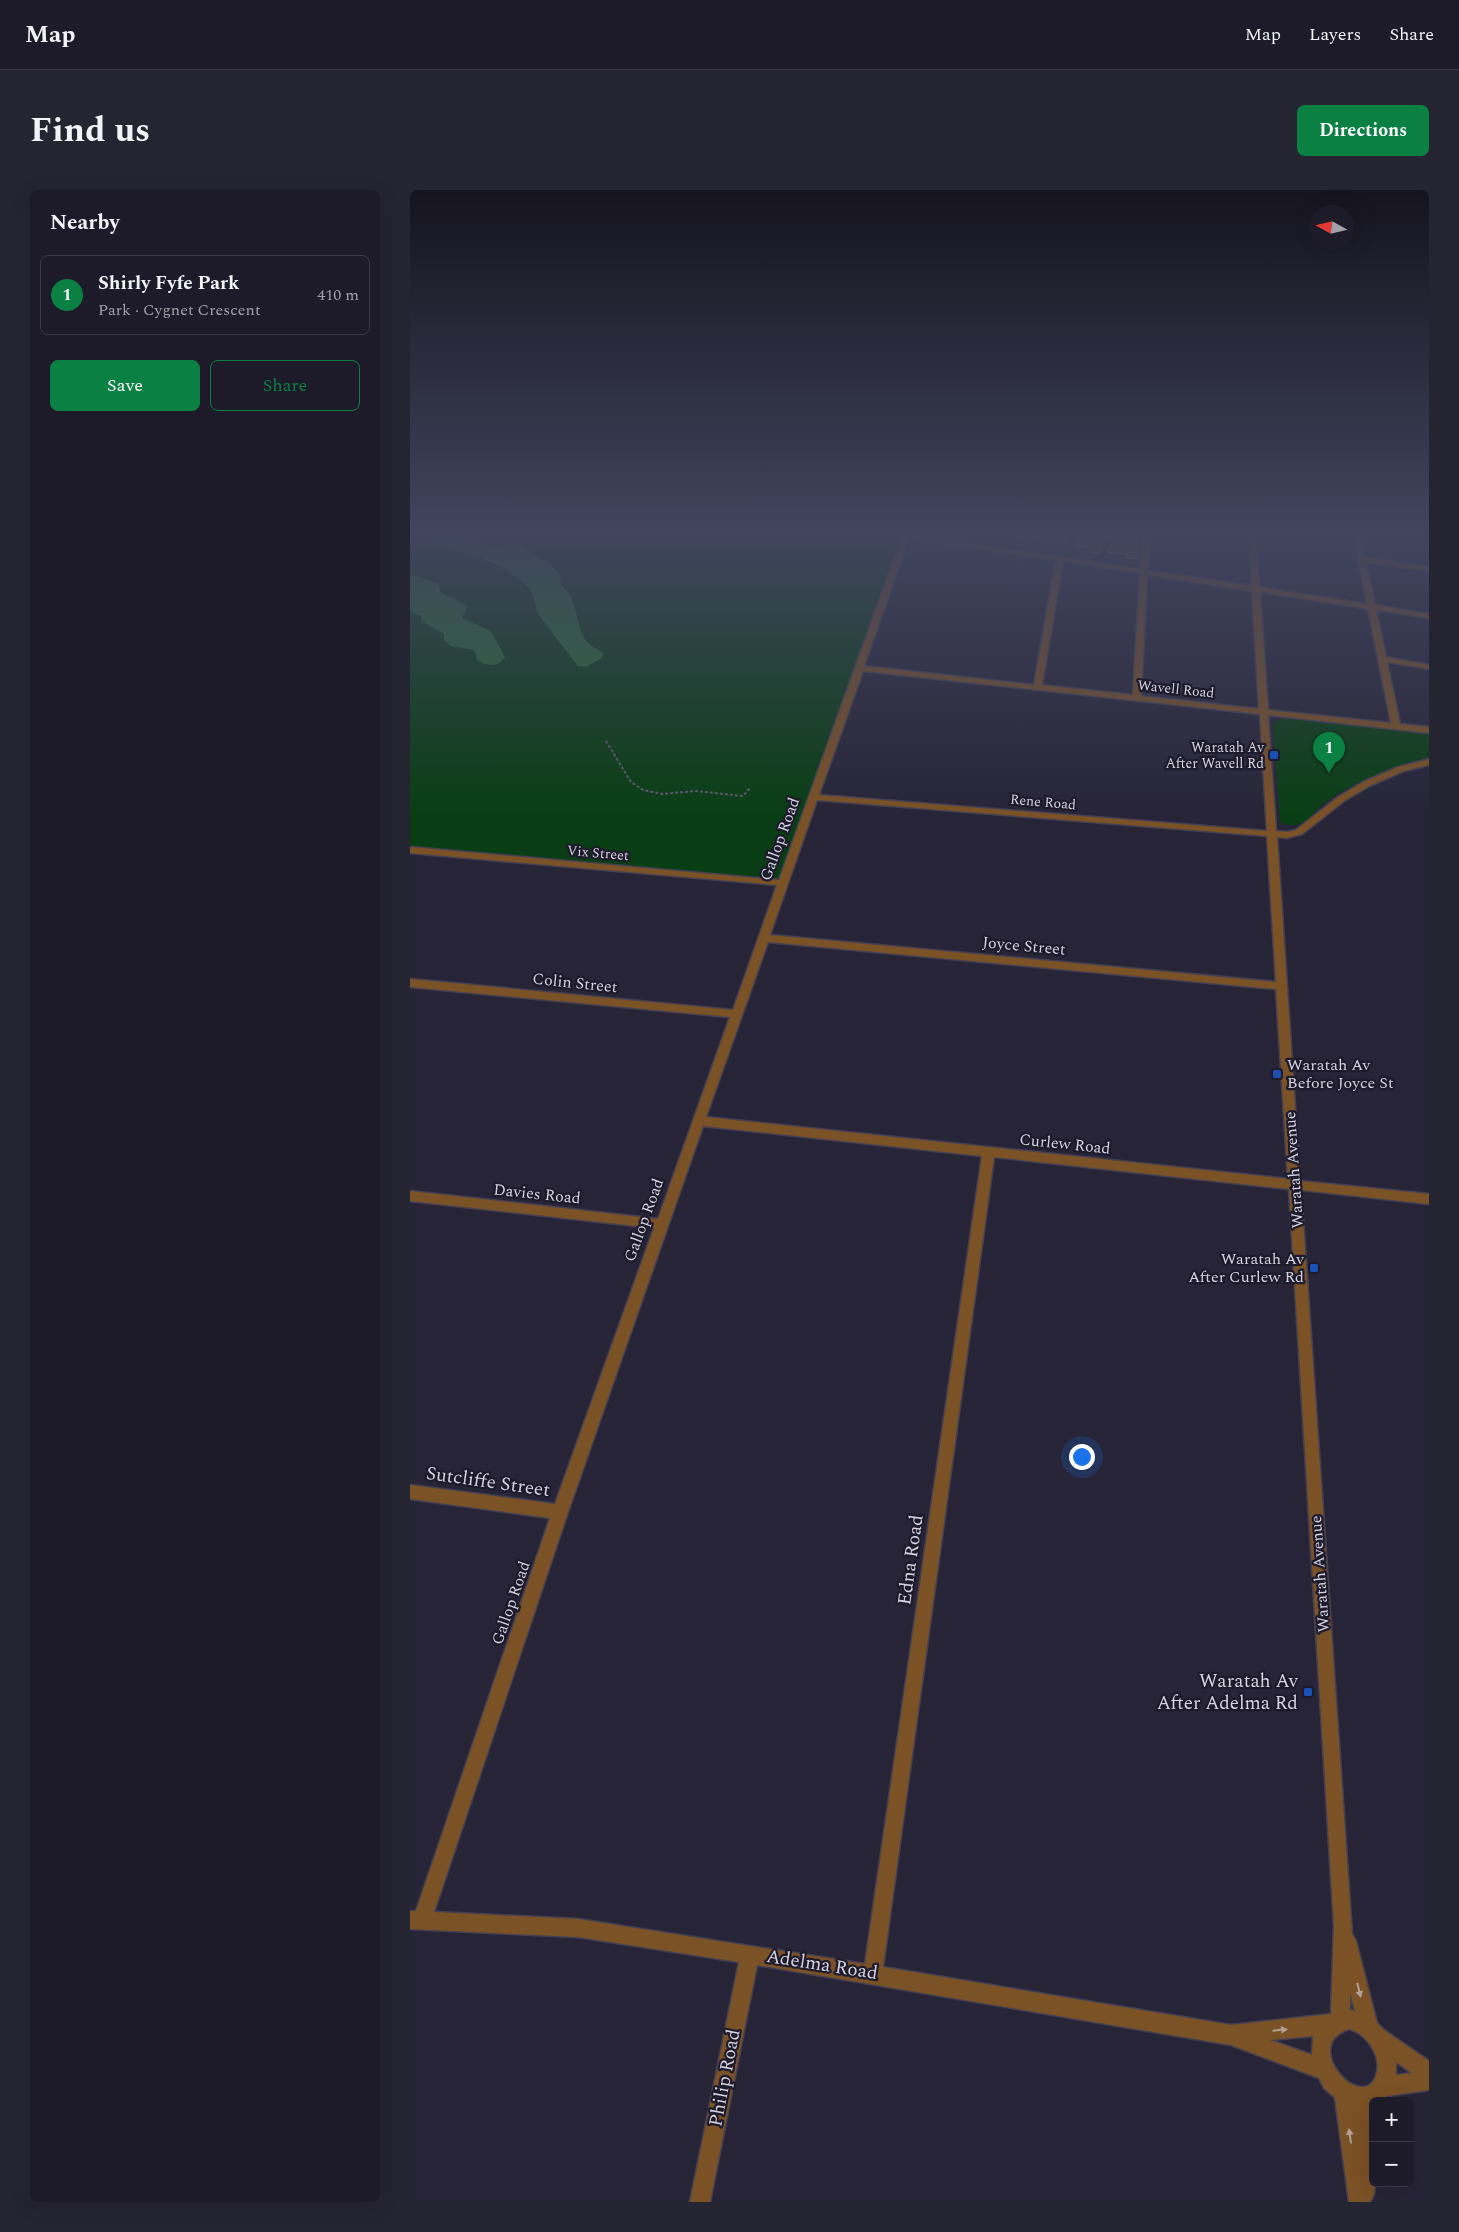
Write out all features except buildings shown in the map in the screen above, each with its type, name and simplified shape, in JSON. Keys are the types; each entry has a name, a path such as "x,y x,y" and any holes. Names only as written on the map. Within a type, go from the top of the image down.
{"street":[{"name":"Gallop Road","path":"416,1920 874,628"},
{"path":"1038,687 1048,628"},
{"path":"1137,699 1140,628"},
{"name":"Waratah Avenue","path":"1258,628 1343,1926 1336,2022 1325,2032 1321,2044 1324,2070"},
{"path":"1376,628 1396,727"},
{"path":"1382,659 1429,667"},
{"name":"Wavell Road","path":"860,668 1429,730"},
{"name":"Rene Road","path":"814,797 1271,834 1294,834 1341,799 1366,784 1401,769 1429,762"},
{"name":"Vix Street","path":"410,850 783,882"},
{"name":"Joyce Street","path":"764,938 1282,986"},
{"name":"Colin Street","path":"410,983 736,1014"},
{"name":"Curlew Road","path":"698,1121 1429,1199"},
{"name":"Edna Road","path":"873,1974 989,1152"},
{"name":"Davies Road","path":"410,1196 661,1224"},
{"name":"Sutcliffe Street","path":"410,1492 560,1512"},
{"name":"Adelma Road","path":"416,1920 578,1928 873,1974 1231,2034 1324,2070"},
{"name":"Waratah Avenue","path":"1343,1926 1373,2032 1383,2048 1387,2062 1387,2075 1375,2092 1363,2202"},
{"name":"Philip Road","path":"700,2202 750,1954"},
{"path":"1336,2022 1349,2019 1360,2022 1429,2073"},
{"name":"Adelma Road","path":"1231,2034 1336,2022"},
{"path":"1324,2070 1336,2087 1352,2097 1429,2080"},
{"path":"1344,2093 1359,2202"}],"path":[{"path":"606,741 631,782 643,790 662,794 695,791 743,796 751,787"}],"green space":[{"path":"410,628 871,628 781,880 410,846"},
{"path":"433,628 484,628 491,631 505,657 499,663 492,665 480,662 477,660 475,650 451,646 444,640 444,634"},
{"path":"549,628 580,628 585,640 603,653 602,658 586,667 578,666"},
{"path":"1289,718 1429,733 1429,757 1388,770 1362,781 1326,802 1303,822 1297,825 1287,824 1280,822 1273,725 1278,720"}],"place":[{"name":"Waratah Av After Wavell Rd","path":"1274,755"},
{"name":"Shirly Fyfe Park","path":"1329,773"},
{"name":"Waratah Av Before Joyce St","path":"1277,1074"},
{"name":"Waratah Av After Curlew Rd","path":"1314,1268"},
{"name":"Waratah Av After Adelma Rd","path":"1308,1692"}]}
